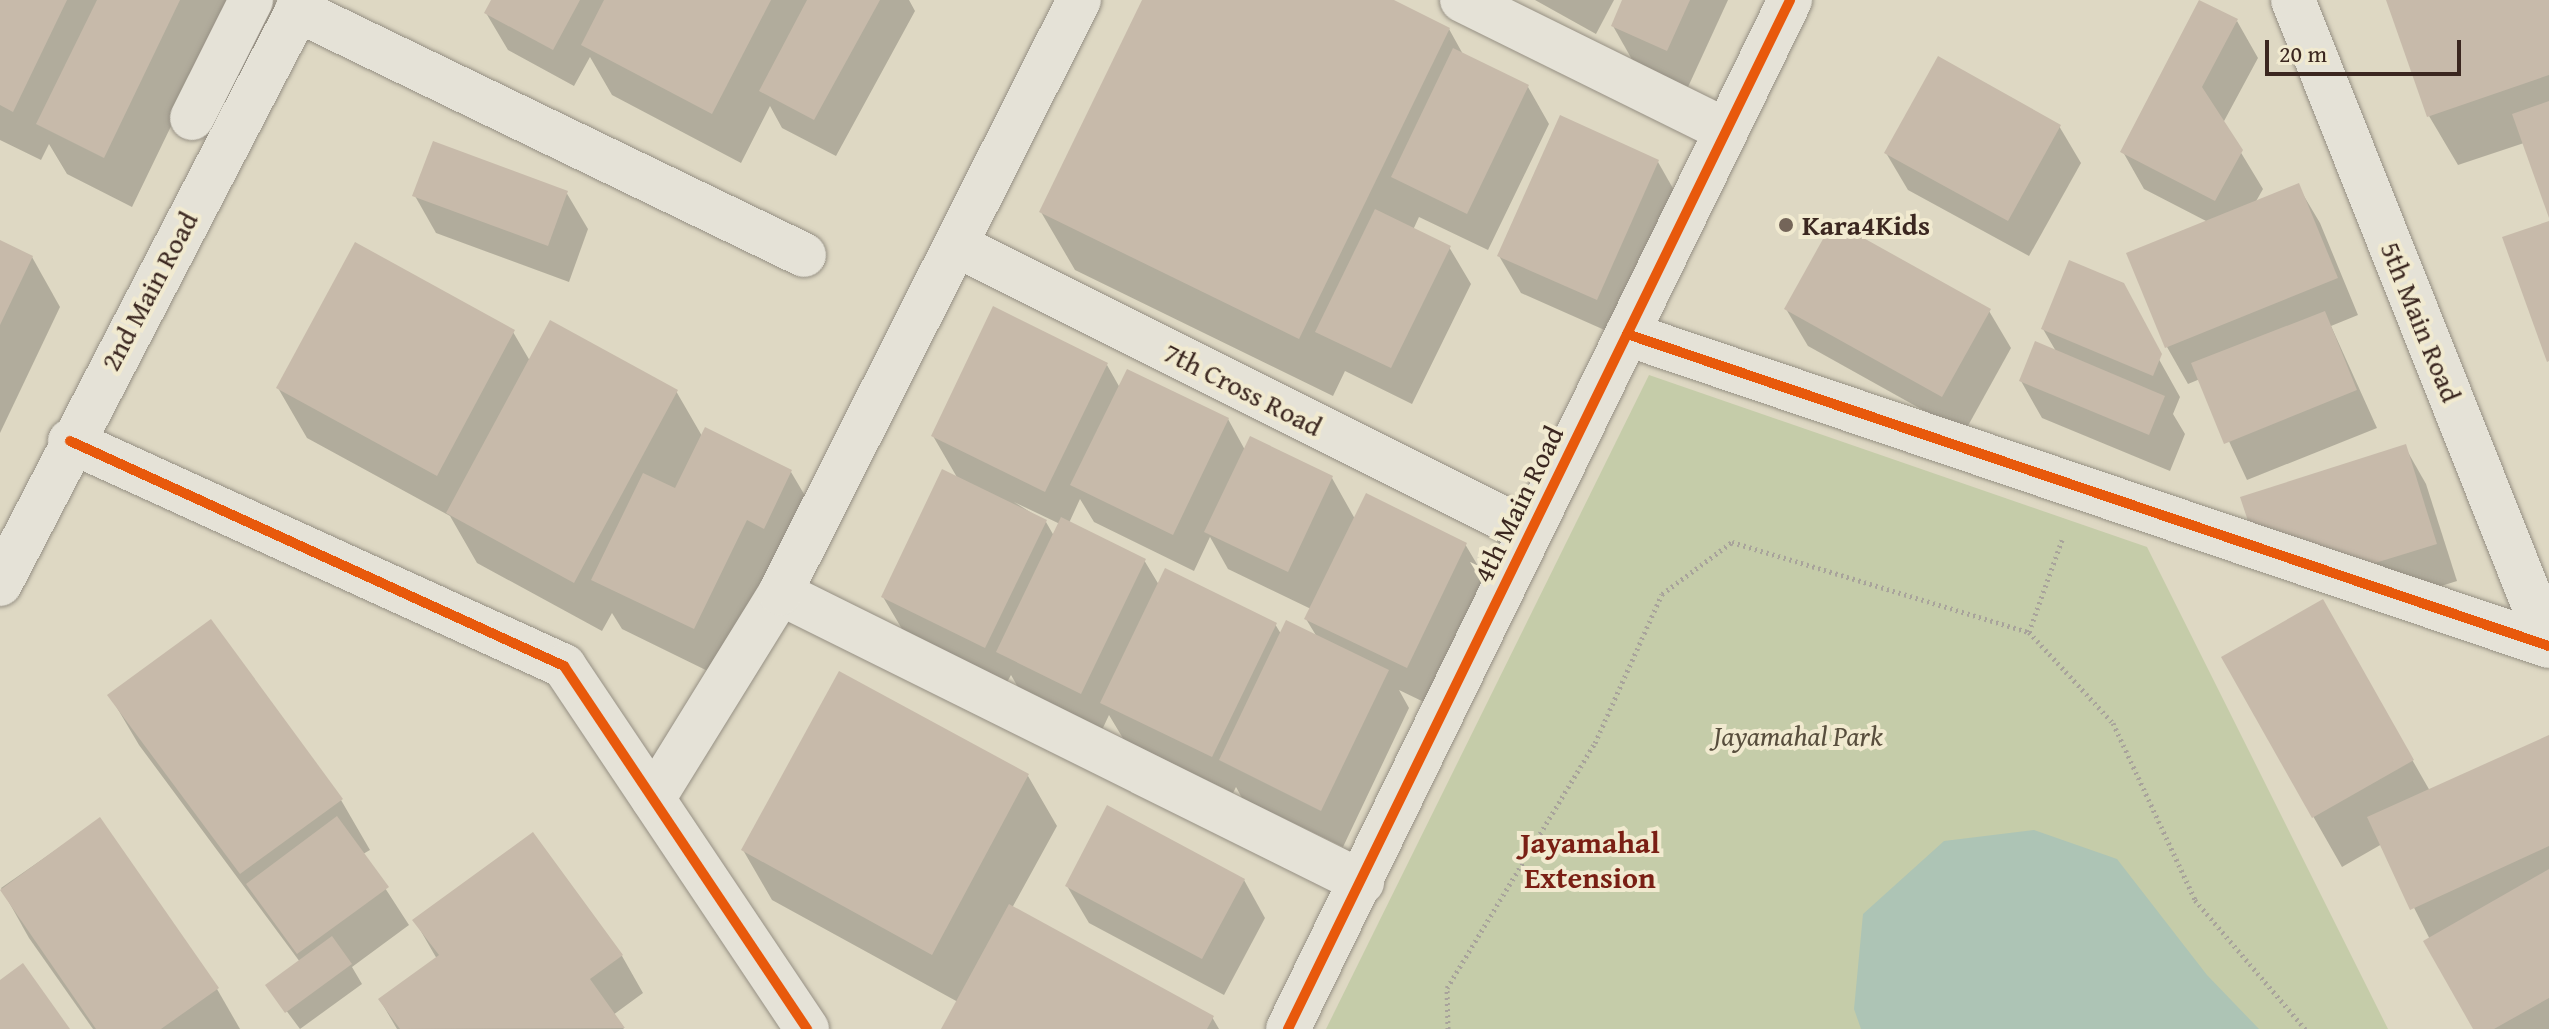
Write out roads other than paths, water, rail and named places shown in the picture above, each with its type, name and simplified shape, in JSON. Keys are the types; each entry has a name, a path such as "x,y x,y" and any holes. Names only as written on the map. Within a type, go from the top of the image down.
{"street":[{"path":"192,118 251,0"},
{"path":"653,799 780,593 1079,0"},
{"path":"1462,0 1725,130"},
{"name":"4th Main Road","path":"1288,1029 1790,0"},
{"name":"5th Main Road","path":"2293,0 2549,645"},
{"path":"300,5 804,255"},
{"name":"2nd Main Road","path":"0,584 70,441 300,5"},
{"name":"7th Cross Road","path":"956,245 1530,532"},
{"path":"1627,334 2549,645"},
{"path":"70,441 564,666 807,1029"},
{"path":"780,593 1362,882"}],"place":[{"name":"Kara4Kids","path":"1786,225"}],"district":[{"name":"Jayamahal Extension","path":"1590,859"}],"park label":[{"name":"Jayamahal Park","path":"1798,736"}]}
